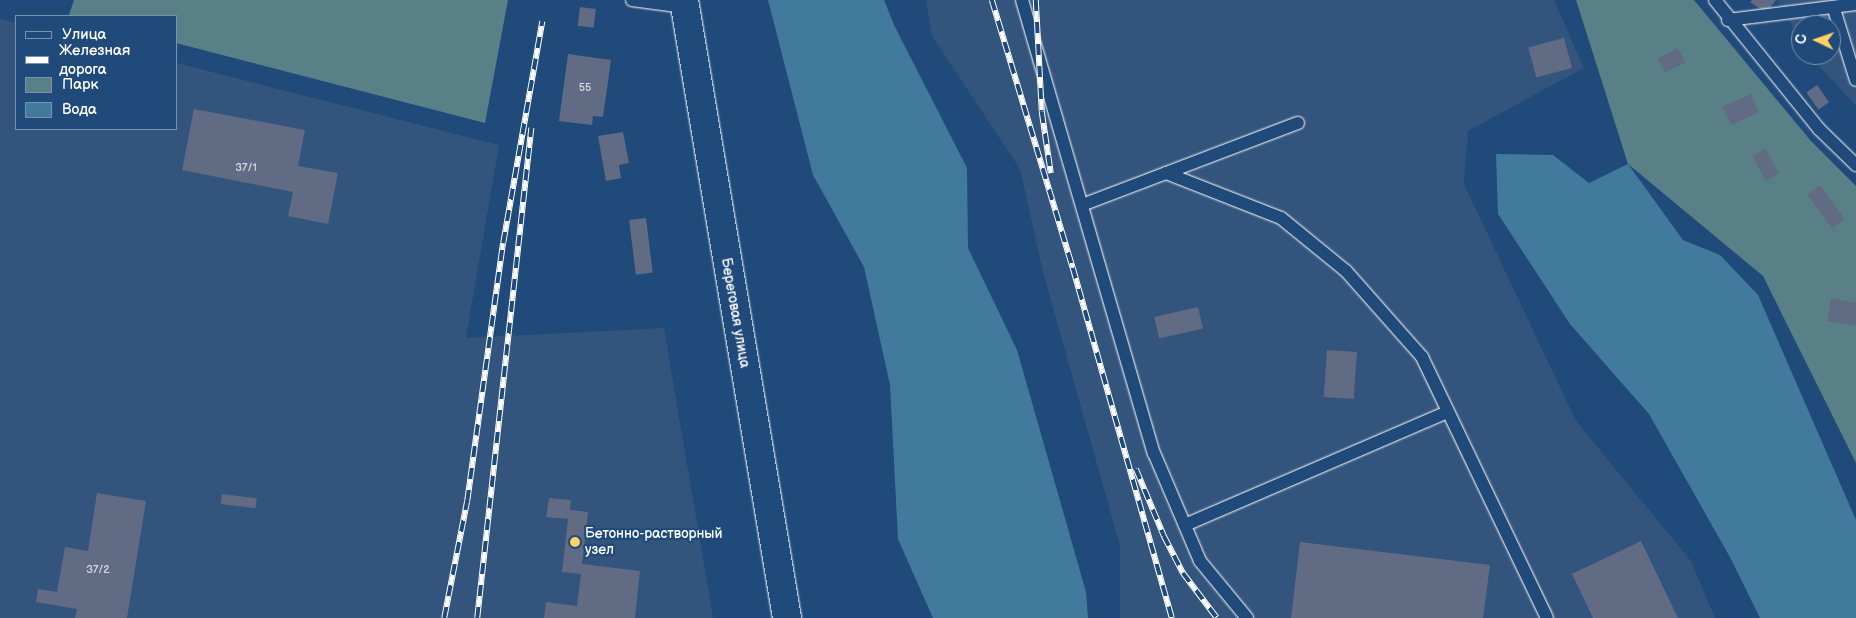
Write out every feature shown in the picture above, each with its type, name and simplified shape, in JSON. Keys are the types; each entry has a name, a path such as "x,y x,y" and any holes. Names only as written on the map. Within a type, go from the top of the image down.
{"street":[{"name":"Береговая улица","path":"684,3 787,618"}],"lane":[{"path":"632,0 684,3"},
{"path":"1022,0 1154,453 1200,561 1247,618"},
{"path":"1715,0 1728,20 1819,129 1856,165"},
{"path":"1728,20 1834,9 1856,4"},
{"path":"1834,9 1856,80"},
{"path":"1082,206 1298,123"},
{"path":"1166,173 1281,218 1346,271 1422,357 1547,618"},
{"path":"1185,525 1448,412"}],"shaded area":[{"path":"926,0 1554,0 1584,68 1468,131 1464,184 1576,421 1691,561 1715,618 1120,618 1120,546 1043,272 1020,169 932,36"},
{"path":"1777,0 1856,0 1856,106 1818,65 1841,65 1841,15 1791,15 1791,24"},
{"path":"0,19 15,23 15,130 178,130 178,64 499,145 466,338 664,328 713,618 0,618"}],"green space":[{"path":"74,0 508,0 485,123 178,44 178,15 69,15"},
{"path":"1576,0 1694,0 1811,141 1856,186 1856,463 1763,276 1628,164"}],"water":[{"path":"768,0 884,0 895,27 967,168 968,248 1017,350 1086,592 1088,618 933,618 898,539 890,385 864,267 813,175"},
{"path":"1496,154 1553,155 1589,183 1628,164 1683,240 1720,255 1758,295 1856,520 1856,618 1760,618 1731,559 1649,414 1570,324 1498,214"}],"building":[{"path":"1752,0 1776,0 1766,13 1750,2"},
{"path":"580,7 596,9 594,28 578,26"},
{"path":"1564,38 1572,68 1536,78 1528,48"},
{"path":"1678,48 1685,62 1665,73 1658,58"},
{"path":"568,54 611,60 603,117 593,116 592,125 559,121"},
{"path":"1817,85 1829,102 1818,110 1806,92"},
{"path":"1751,94 1759,112 1731,125 1723,107"},
{"path":"194,109 305,130 298,166 338,173 328,224 288,216 293,192 182,170"},
{"path":"623,132 629,163 619,165 621,178 606,181 598,136"},
{"path":"1766,149 1779,174 1765,181 1753,156"},
{"path":"1820,185 1845,219 1832,228 1807,194"},
{"path":"646,218 653,273 636,275 629,220"},
{"path":"1831,298 1856,303 1856,326 1827,321"},
{"path":"1198,307 1203,328 1159,339 1154,317"},
{"path":"1327,350 1357,352 1354,399 1324,397"},
{"path":"97,493 146,501 127,618 75,618 77,609 36,602 38,589 57,592 65,547 88,551"},
{"path":"222,494 257,498 256,508 221,504"},
{"name":"Бетонно-растворный узел","path":"549,498 571,500 570,510 588,512 582,564 640,571 635,618 544,618 546,602 577,606 581,574 562,572 568,519 546,517"},
{"path":"1641,541 1678,618 1593,618 1572,574"},
{"path":"1300,542 1490,565 1483,618 1291,618"}],"railway":[{"path":"992,0 1073,268 1172,618"},
{"path":"1036,0 1042,112 1051,173"},
{"path":"444,618 467,501 503,243 542,21"},
{"path":"477,618 531,128"},
{"path":"1136,469 1164,536 1183,573 1217,618"}],"place":[{"name":"Бетонно-растворный узел","path":"575,542"}]}
